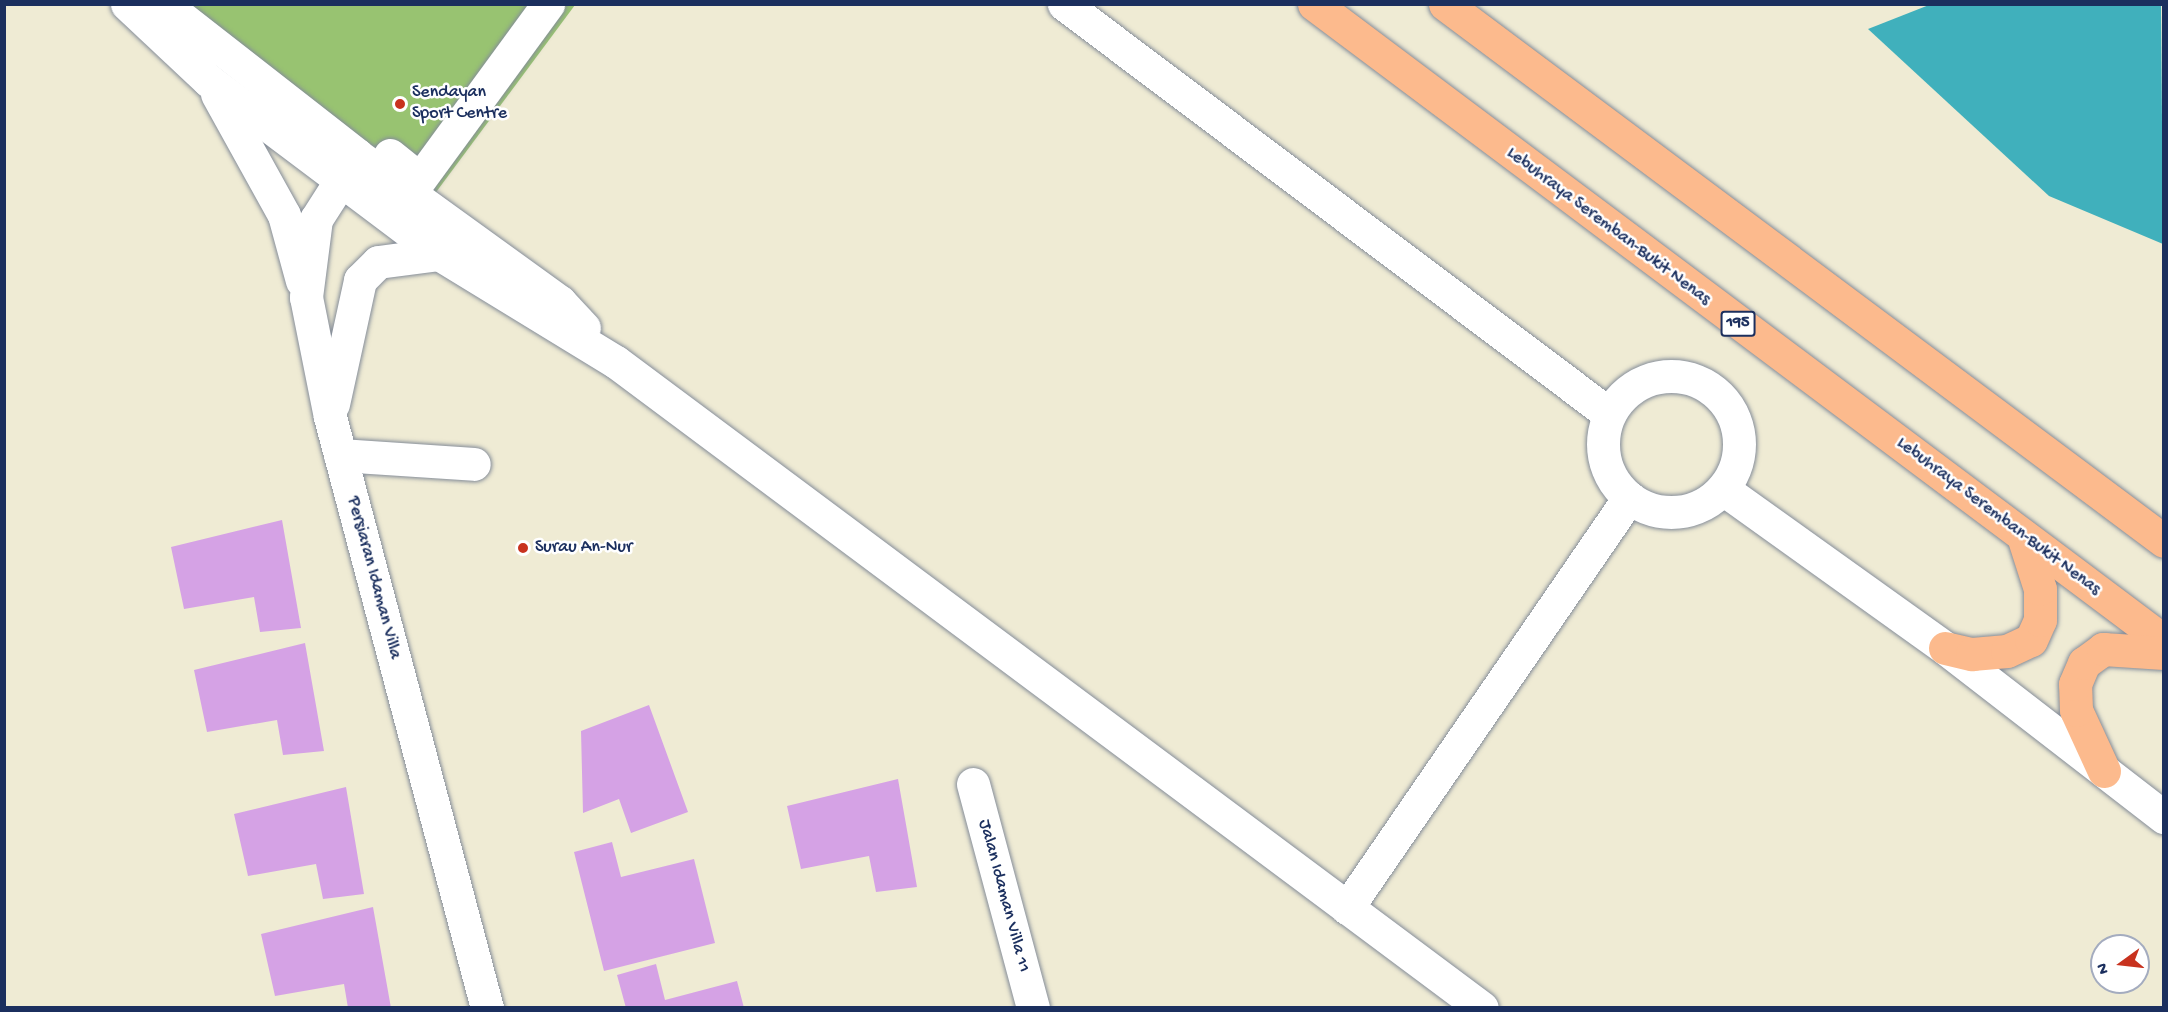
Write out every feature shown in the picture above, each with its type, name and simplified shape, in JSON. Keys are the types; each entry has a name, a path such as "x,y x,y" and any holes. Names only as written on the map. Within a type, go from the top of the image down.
{"highway":[{"name":"Lebuhraya Seremban-Bukit Nenas","path":"1314,4 2163,641"},
{"path":"1444,4 2163,541"},
{"path":"1945,648 1972,654 2007,651 2031,640 2040,620 2040,589 2023,536"},
{"path":"2104,771 2076,710 2075,684 2084,663 2103,649 2163,653"}],"street":[{"path":"127,4 208,80 368,166 420,179 548,4"},
{"path":"164,4 368,166 560,302 616,362"},
{"path":"197,4 368,166 439,254 616,362 1482,1008"},
{"path":"1064,4 1609,414"},
{"path":"208,80 284,215 306,297"},
{"name":"Persiaran Idaman Villa","path":"368,166 316,219 306,297 330,417 487,1008"},
{"path":"330,417 360,280 378,262 439,254"},
{"path":"1657,376 1698,380 1730,408 1738,429 1737,460 1723,489 1698,506 1668,513 1629,498 1604,460 1609,414 1637,383 1657,376"},
{"path":"340,455 474,464"},
{"path":"1723,489 1945,648 2163,817"},
{"path":"1347,908 1629,498"},
{"name":"Jalan Idaman Villa 11","path":"973,784 1033,1008"}],"green space":[{"name":"Sendayan Sport Centre","path":"169,5 575,5 428,203"}],"water":[{"path":"1929,5 2161,5 2163,244 2049,196 1868,29"}],"building":[{"path":"282,520 301,628 260,632 254,597 184,609 171,547"},
{"path":"305,643 324,751 283,755 277,720 207,732 194,670"},
{"path":"649,705 688,812 631,833 619,799 583,813 581,731"},
{"path":"898,779 917,887 876,892 869,856 801,869 787,806"},
{"path":"346,787 364,894 323,899 316,864 248,876 234,814"},
{"path":"612,842 621,877 694,859 715,943 604,971 574,852"},
{"path":"373,907 391,1008 348,1008 344,984 275,996 261,934"},
{"path":"656,964 665,1000 737,981 744,1008 626,1008 617,975"}],"place":[{"name":"Sendayan Sport Centre","path":"400,104"},
{"name":"Surau An-Nur","path":"523,548"}]}
